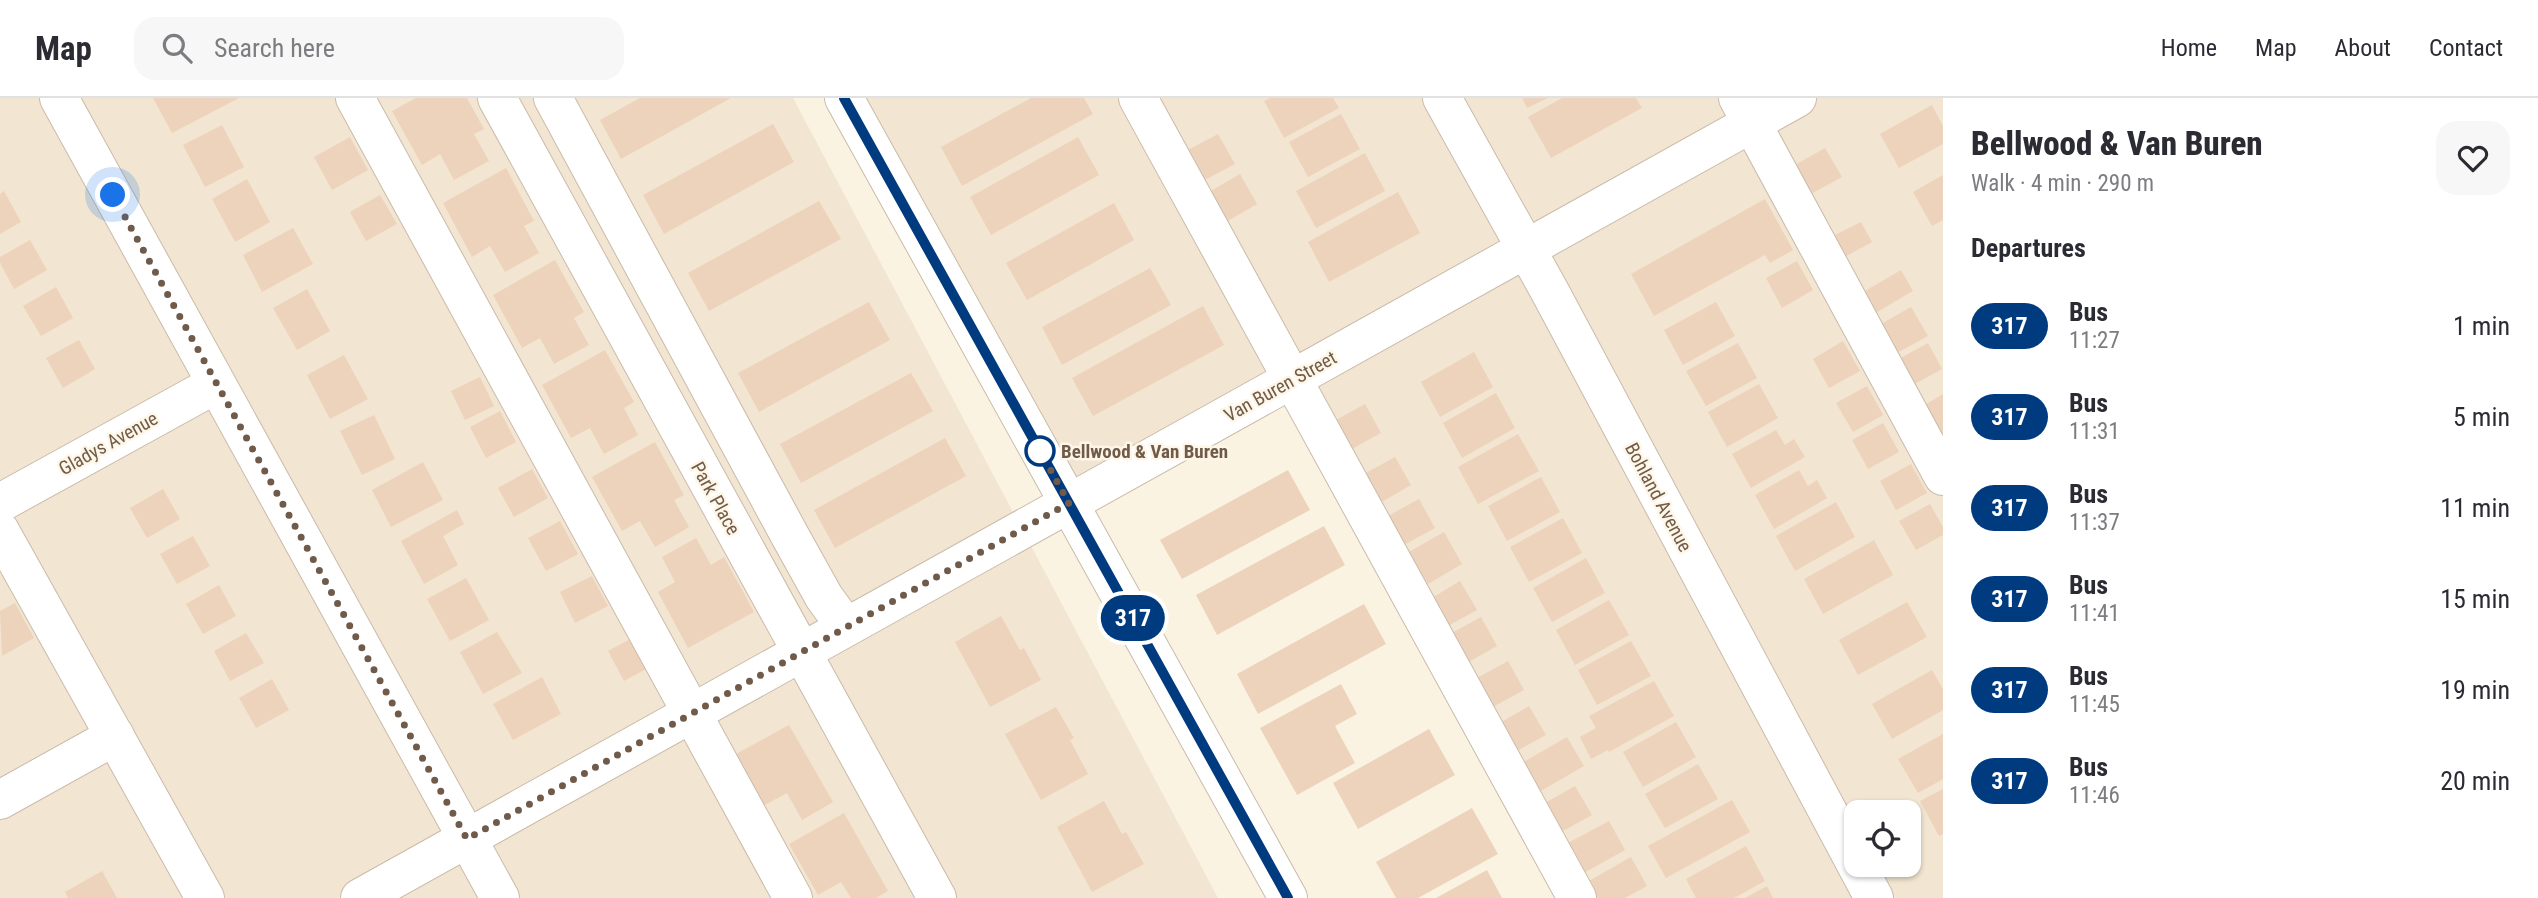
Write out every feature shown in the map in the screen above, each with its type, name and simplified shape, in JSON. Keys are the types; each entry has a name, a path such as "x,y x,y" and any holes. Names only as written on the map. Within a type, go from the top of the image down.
{"street":[{"path":"60,98 500,898"},
{"path":"355,98 793,898"},
{"name":"Park Place","path":"497,98 937,898"},
{"path":"553,98 795,545 824,597 846,627"},
{"path":"844,98 1288,898"},
{"path":"1138,98 1577,898"},
{"name":"Bohland Avenue","path":"1442,98 1526,249 1874,898"},
{"name":"Van Buren Street","path":"360,898 1526,249 1745,111 1797,98"},
{"path":"1745,111 1943,476"},
{"name":"Gladys Avenue","path":"0,503 216,384"},
{"path":"0,531 205,898"},
{"path":"0,800 115,736"}],"shaded area":[{"path":"0,98 793,98 1218,898 0,898"},
{"path":"861,98 1943,98 1943,898 1579,898 1300,370 1082,487"}],"building":[{"path":"153,98 239,98 172,133"},
{"path":"416,98 467,98 484,129 474,134 489,161 454,180 440,154 422,165 392,111"},
{"path":"640,98 731,98 621,159 600,120"},
{"path":"1031,98 1084,98 1093,114 962,186 941,147"},
{"path":"1270,98 1333,98 1339,108 1284,138 1264,101"},
{"path":"1522,98 1548,98 1527,108"},
{"path":"1562,98 1636,98 1642,108 1551,158 1528,117"},
{"path":"1932,105 1943,126 1943,144 1899,168 1880,134"},
{"path":"1341,114 1360,149 1308,177 1289,142"},
{"path":"773,124 794,162 664,234 643,195"},
{"path":"222,125 244,167 205,187 183,145"},
{"path":"1218,134 1235,164 1201,182 1184,152"},
{"path":"350,137 368,170 332,190 314,157"},
{"path":"1078,137 1099,175 991,235 970,197"},
{"path":"1825,148 1842,177 1811,194 1795,165"},
{"path":"1365,153 1385,191 1316,228 1296,191"},
{"path":"506,168 534,221 524,226 539,253 505,272 490,246 472,257 443,203"},
{"path":"1240,174 1257,204 1226,222 1209,192"},
{"path":"1943,175 1943,220 1932,226 1913,192"},
{"path":"247,179 270,222 235,242 212,199"},
{"path":"4,191 21,222 0,234 0,194"},
{"path":"1398,192 1420,233 1329,282 1308,242"},
{"path":"380,195 397,224 366,241 350,212"},
{"path":"1765,199 1793,250 1770,263 1765,255 1654,316 1631,274"},
{"path":"819,201 841,239 709,311 688,273"},
{"path":"1114,203 1134,240 1027,300 1006,263"},
{"path":"1861,222 1872,242 1843,258 1831,237"},
{"path":"293,228 313,264 262,292 243,255"},
{"path":"30,240 47,270 14,289 0,263 0,257"},
{"path":"555,260 584,312 574,318 589,345 554,364 540,338 522,348 493,295"},
{"path":"1797,261 1813,290 1782,308 1766,278"},
{"path":"1150,268 1171,305 1062,365 1042,327"},
{"path":"1901,270 1913,291 1872,315 1860,294"},
{"path":"56,287 73,318 41,336 23,306"},
{"path":"307,289 330,331 297,350 273,308"},
{"path":"869,302 890,340 759,412 738,373"},
{"path":"1716,302 1735,336 1683,365 1664,330"},
{"path":"1203,306 1224,345 1093,416 1072,378"},
{"path":"1911,307 1928,336 1897,353 1881,324"},
{"path":"79,340 95,369 63,388 46,358"},
{"path":"1843,341 1860,371 1829,388 1813,359"},
{"path":"1738,343 1757,378 1706,406 1686,371"},
{"path":"1928,343 1942,369 1911,386 1897,360"},
{"path":"605,350 634,402 624,408 638,435 604,454 590,428 571,438 542,385"},
{"path":"1474,352 1493,387 1440,417 1421,382"},
{"path":"344,355 368,399 330,419 307,375"},
{"path":"911,373 933,411 801,483 780,444"},
{"path":"480,377 494,406 465,420 451,391"},
{"path":"1759,384 1778,418 1727,447 1708,412"},
{"path":"1867,386 1883,415 1853,432 1836,403"},
{"path":"1496,393 1515,428 1462,458 1443,423"},
{"path":"1943,394 1943,433 1939,435 1923,406"},
{"path":"1365,404 1381,433 1350,450 1334,421"},
{"path":"500,411 516,442 486,458 470,427"},
{"path":"374,415 395,459 362,475 340,431"},
{"path":"1883,423 1899,452 1868,469 1852,440"},
{"path":"1776,430 1785,445 1794,439 1805,457 1751,488 1732,454"},
{"path":"1518,434 1539,471 1478,504 1458,467"},
{"path":"945,438 966,476 835,548 814,510"},
{"path":"655,442 684,495 674,500 689,527 655,547 640,521 622,531 592,477"},
{"path":"1395,457 1411,485 1380,503 1364,474"},
{"path":"423,462 443,500 391,527 372,490"},
{"path":"1911,464 1927,493 1896,510 1880,481"},
{"path":"532,469 548,498 514,517 498,488"},
{"path":"1288,470 1310,510 1182,579 1160,540"},
{"path":"1799,470 1808,486 1817,480 1827,498 1774,529 1755,495"},
{"path":"1541,477 1560,512 1507,541 1488,506"},
{"path":"163,489 180,519 147,538 130,508"},
{"path":"1419,499 1435,528 1404,545 1388,516"},
{"path":"1836,502 1855,537 1795,571 1776,536"},
{"path":"1930,504 1943,527 1943,535 1916,550 1899,521"},
{"path":"457,510 464,524 443,536 458,565 424,584 401,541"},
{"path":"1563,518 1582,553 1529,582 1510,547"},
{"path":"560,521 578,554 546,571 528,538"},
{"path":"1324,526 1345,565 1217,635 1196,595"},
{"path":"1444,532 1462,564 1428,584 1409,552"},
{"path":"193,536 210,566 177,584 160,554"},
{"path":"696,538 711,565 724,557 754,612 688,648 658,592 675,582 662,557"},
{"path":"1874,540 1893,575 1823,614 1804,579"},
{"path":"1586,558 1605,593 1552,622 1533,588"},
{"path":"592,576 608,606 575,623 560,592"},
{"path":"466,578 489,620 450,641 427,599"},
{"path":"1460,581 1477,610 1446,627 1430,599"},
{"path":"219,585 236,616 203,634 186,604"},
{"path":"1609,600 1629,635 1575,665 1556,630"},
{"path":"1907,602 1927,637 1858,675 1839,640"},
{"path":"15,603 34,638 2,656 0,611"},
{"path":"1364,604 1386,644 1258,714 1237,674"},
{"path":"1001,616 1020,650 1024,648 1041,680 990,707 955,642"},
{"path":"1481,617 1497,646 1467,663 1450,634"},
{"path":"497,632 522,673 483,694 460,652"},
{"path":"246,633 264,663 230,681 214,651"},
{"path":"630,639 646,669 624,681 608,651"},
{"path":"1631,641 1651,676 1597,705 1578,670"},
{"path":"1508,661 1524,690 1493,707 1477,678"},
{"path":"1932,670 1943,689 1943,710 1892,739 1872,704"},
{"path":"542,677 561,714 513,740 493,704"},
{"path":"272,679 289,710 256,728 239,698"},
{"path":"1654,681 1674,716 1591,759 1580,737 1596,728 1589,716"},
{"path":"1341,684 1357,714 1335,726 1355,763 1297,795 1260,728"},
{"path":"1529,706 1546,735 1515,752 1498,724"},
{"path":"1056,707 1074,738 1070,740 1088,774 1041,800 1005,734"},
{"path":"1676,722 1696,757 1643,787 1623,752"},
{"path":"789,725 833,802 802,820 787,793 763,806 734,755"},
{"path":"1429,729 1455,775 1358,829 1333,783"},
{"path":"1943,734 1943,779 1918,793 1898,759"},
{"path":"1567,737 1584,766 1539,792 1522,763"},
{"path":"1698,764 1718,799 1665,828 1645,794"},
{"path":"1575,786 1592,815 1561,832 1545,803"},
{"path":"1943,789 1943,834 1939,836 1921,800"},
{"path":"1732,800 1750,832 1666,878 1648,846"},
{"path":"1104,801 1122,834 1126,832 1144,864 1092,892 1057,827"},
{"path":"1472,808 1498,854 1418,898 1396,898 1376,862"},
{"path":"844,813 888,891 876,898 851,898 841,882 818,895 789,844"},
{"path":"1609,821 1625,850 1582,874 1566,844"},
{"path":"1746,846 1765,881 1734,898 1696,898 1686,879"},
{"path":"1631,857 1647,886 1625,898 1598,898 1589,881"},
{"path":"1487,870 1502,898 1436,898"},
{"path":"102,871 117,898 68,898 65,892"},
{"path":"1767,886 1773,898 1745,898"}],"bus line":[{"name":"317","path":"844,98 1288,898"}],"place":[{"name":"Bellwood & Van Buren","path":"1040,451"}],"route":[{"path":"113,195 467,839 1069,503 1040,451"}]}
